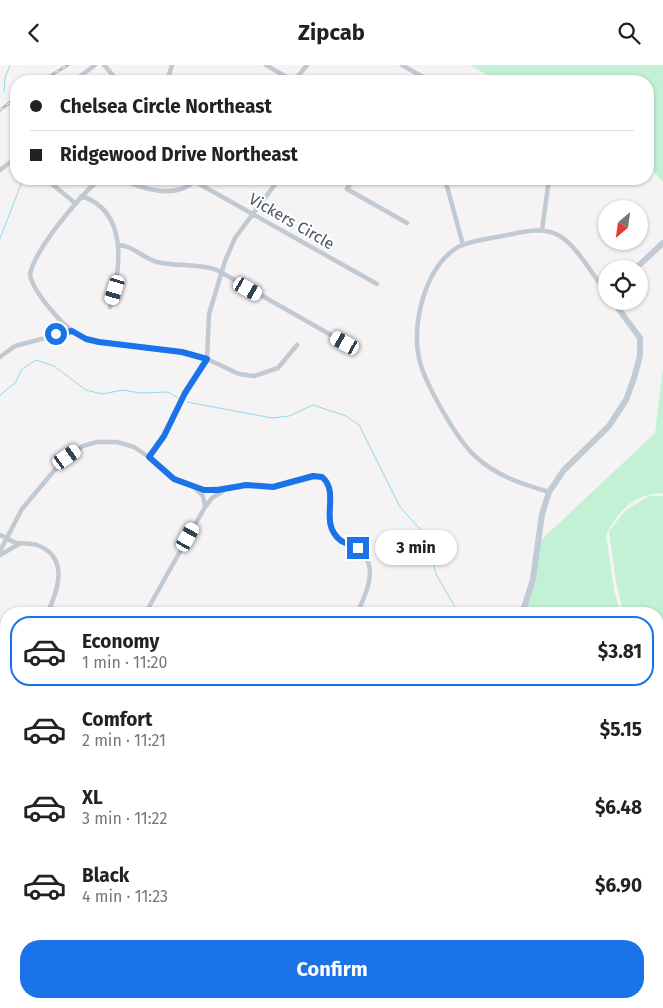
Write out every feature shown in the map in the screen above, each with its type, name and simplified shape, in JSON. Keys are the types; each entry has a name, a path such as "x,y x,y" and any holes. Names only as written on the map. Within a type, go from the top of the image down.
{"street":[{"path":"82,75 95,65"},
{"path":"104,65 113,75"},
{"path":"266,65 284,75"},
{"path":"299,75 307,65"},
{"path":"402,65 420,75"},
{"path":"53,185 75,203"},
{"path":"93,185 75,203 37,259 30,274 37,290 72,331 86,339 99,342 182,352 207,359 239,374 260,376 278,368 297,345"},
{"path":"138,185 170,191 183,189 188,185"},
{"name":"Vickers Circle","path":"204,185 377,284"},
{"path":"149,457 164,436 185,393 207,359 209,314 221,272 235,238 274,185"},
{"path":"349,185 347,189 407,223"},
{"path":"446,185 463,245"},
{"path":"542,230 547,185"},
{"path":"81,196 97,203 107,212 115,228 118,245 116,283 110,307"},
{"path":"549,492 503,476 475,456 455,431 422,368 417,339 425,291 439,263 463,245 542,230 558,235 565,240 598,281"},
{"path":"645,260 663,243"},
{"path":"118,245 126,246 158,262 198,265 221,272 345,343"},
{"path":"524,607 533,579 542,514 549,492 560,475 609,426 622,407 631,387 640,356 641,343 639,335 621,310"},
{"path":"0,357 15,347 72,331"},
{"path":"0,551 26,503 63,460 83,446 97,442 117,442 134,447 149,457 169,476 195,489 203,496 205,507"},
{"path":"195,489 213,491 246,485 278,487 313,476 320,476 326,480 330,491 328,512 331,528 340,540 362,551 369,563 370,578 360,607"},
{"path":"149,607 205,507 216,495 229,488"},
{"path":"0,535 20,543 33,544 44,549 52,557 58,568 58,587 50,607"},
{"path":"0,555 20,543"}],"green space":[{"path":"470,65 663,65 663,182 654,172 654,75 487,75"},
{"path":"663,369 663,493 643,497 628,505 616,518 606,535 614,590 619,607 523,607 541,540 655,433"},
{"path":"649,496 663,496 663,607 622,607 616,582 609,531 625,511"}],"waterway":[{"path":"4,92 5,78 10,65"},
{"path":"0,239 21,185"},
{"path":"0,395 15,383 22,369 36,360 54,366 86,390 102,394 123,390 140,393 168,392 178,398"},
{"path":"187,402 272,418 289,416 313,405 346,416 359,425 400,507 419,528 427,541 436,574 455,607"}],"railway":[{"path":"52,75 68,65"},
{"path":"0,110 10,102"}],"route":[{"path":"56,334 72,331 92,341 182,352 207,359 200,373 185,393 159,445 149,457 161,470 179,483 195,489 223,490 246,485 273,487 313,476 320,476 328,482 330,487 328,512 331,528 340,540 358,548"}]}
